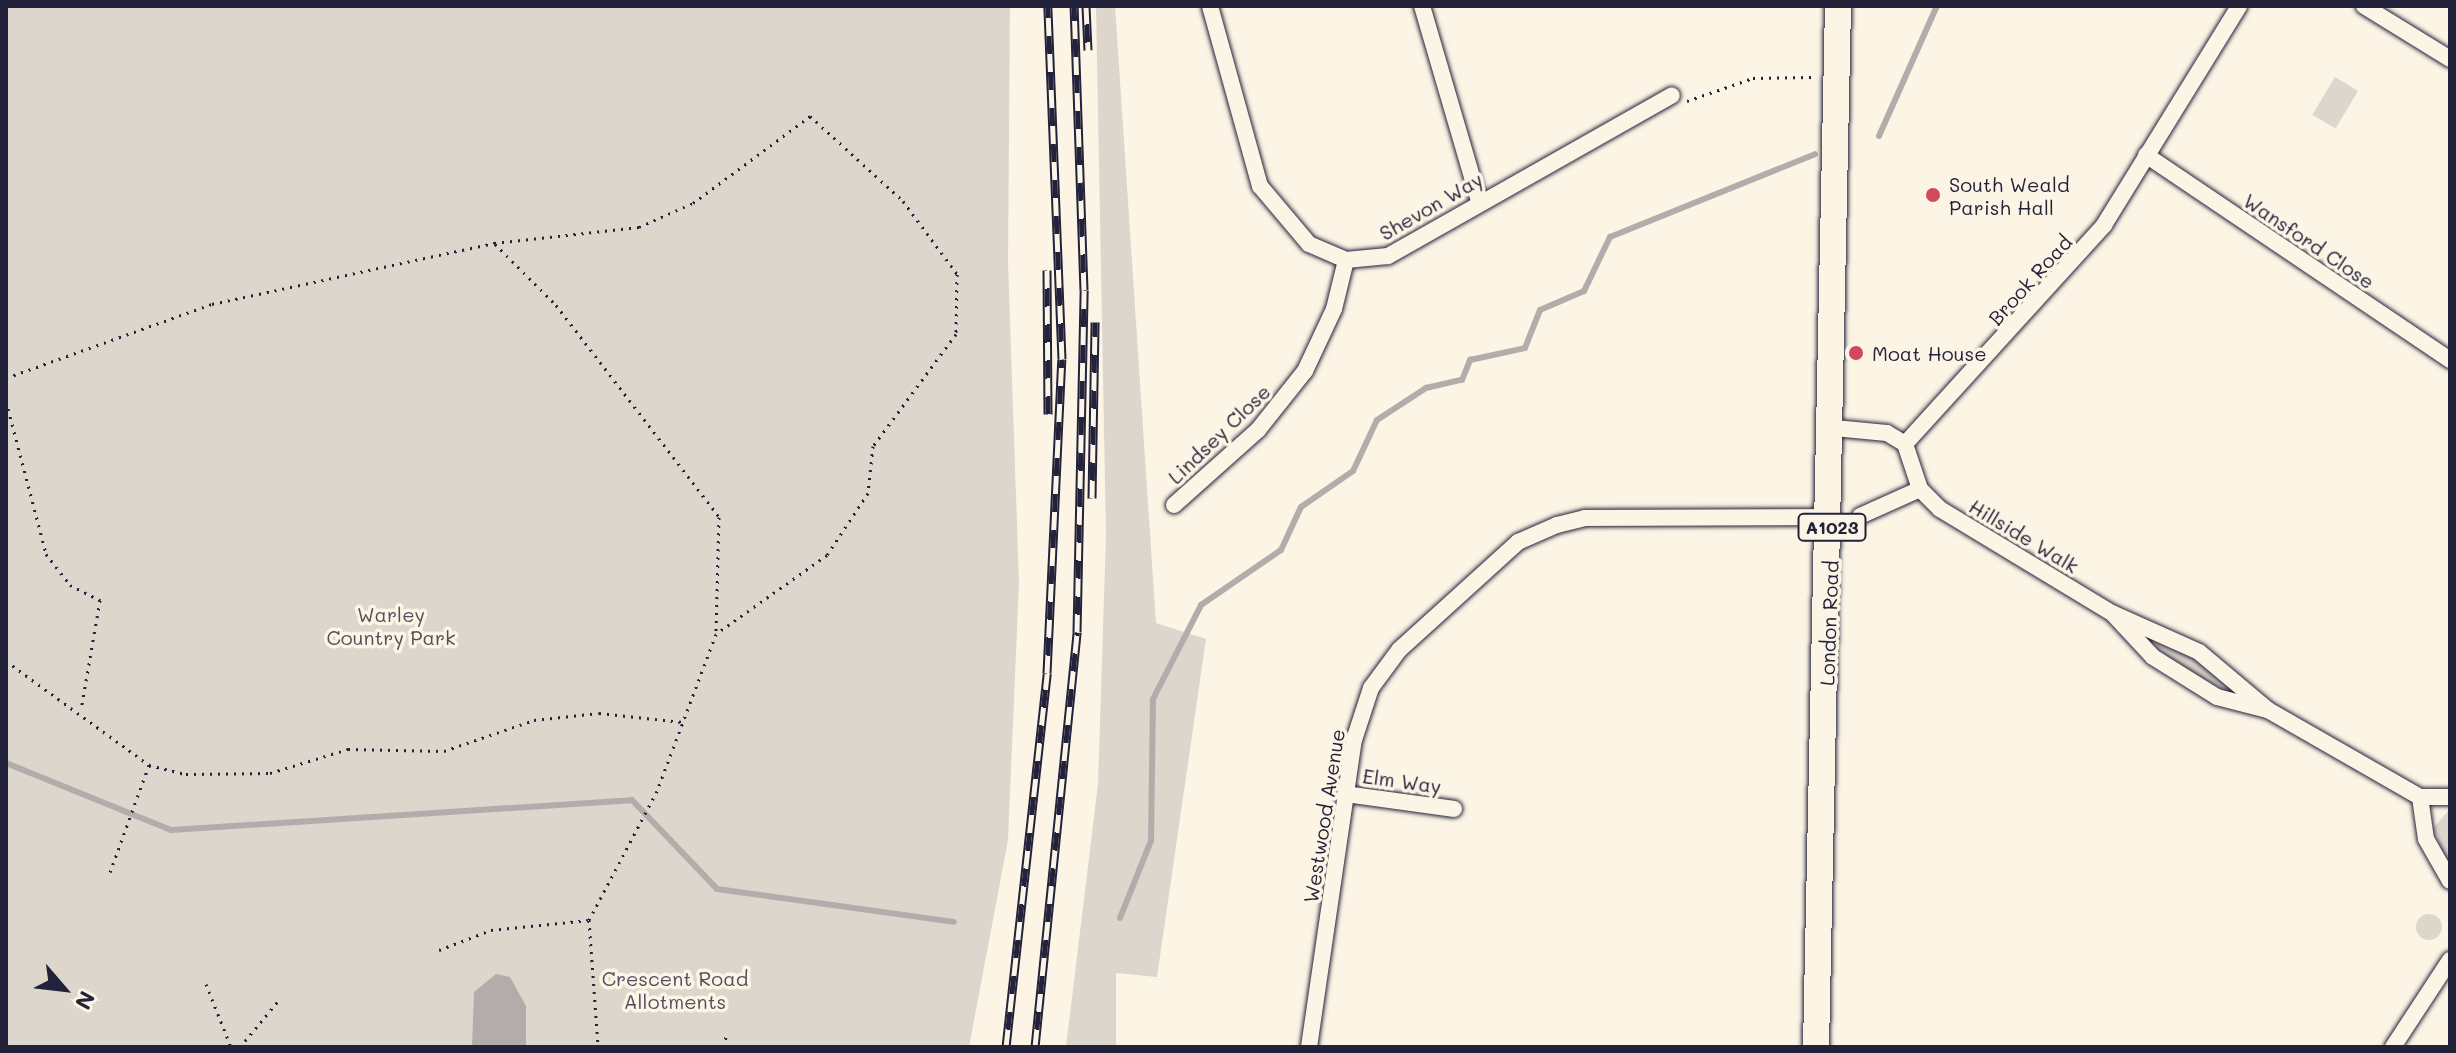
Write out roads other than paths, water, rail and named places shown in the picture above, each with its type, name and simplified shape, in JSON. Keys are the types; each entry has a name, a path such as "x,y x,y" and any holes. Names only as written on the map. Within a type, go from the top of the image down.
{"main road":[{"name":"London Road","path":"1816,1047 1833,517 1838,6"}],"street":[{"name":"Shevon Way","path":"1210,6 1260,186 1309,244 1346,260 1388,256 1479,201 1672,95"},
{"path":"1422,6 1479,201"},
{"name":"Brook Road","path":"1905,444 2079,258 2239,6"},
{"path":"2364,6 2450,59"},
{"name":"Wansford Close","path":"2146,155 2450,360"},
{"name":"Lindsey Close","path":"1174,505 1258,430 1305,371 1334,309 1346,260"},
{"path":"1834,428 1887,433 1905,444 1920,489 1860,516"},
{"name":"Hillside Walk","path":"1920,489 1940,509 2112,613 2199,652 2268,710 2420,797 2450,797"},
{"name":"Westwood Avenue","path":"1309,1047 1345,794 1361,714 1385,666 1518,542 1585,518 1833,517"},
{"name":"Hillside Walk","path":"2112,613 2153,657 2217,697 2268,710"},
{"name":"Elm Way","path":"1345,794 1454,809"},
{"path":"2420,797 2426,839 2450,881"},
{"path":"2393,1047 2450,960"}],"waterway":[{"path":"1879,136 1937,6"},
{"path":"1120,918 1151,841 1153,699 1201,605 1281,550 1301,507 1353,471 1377,420 1426,388 1462,380 1470,360 1525,348 1540,310 1584,291 1610,237 1815,154"},
{"path":"6,763 171,830 632,800 717,889 954,922"}],"railway":[{"path":"1006,1047 1047,673 1062,359 1048,6"},
{"path":"1035,1047 1077,632 1084,290 1074,6"},
{"path":"1086,6 1088,50"},
{"path":"1047,270 1048,414"},
{"path":"1092,498 1095,322"}],"place":[{"name":"South Weald Parish Hall","path":"1933,195"},
{"name":"Moat House","path":"1856,353"}],"park label":[{"name":"Warley Country Park","path":"391,626"},
{"name":"Crescent Road Allotments","path":"675,990"}]}
